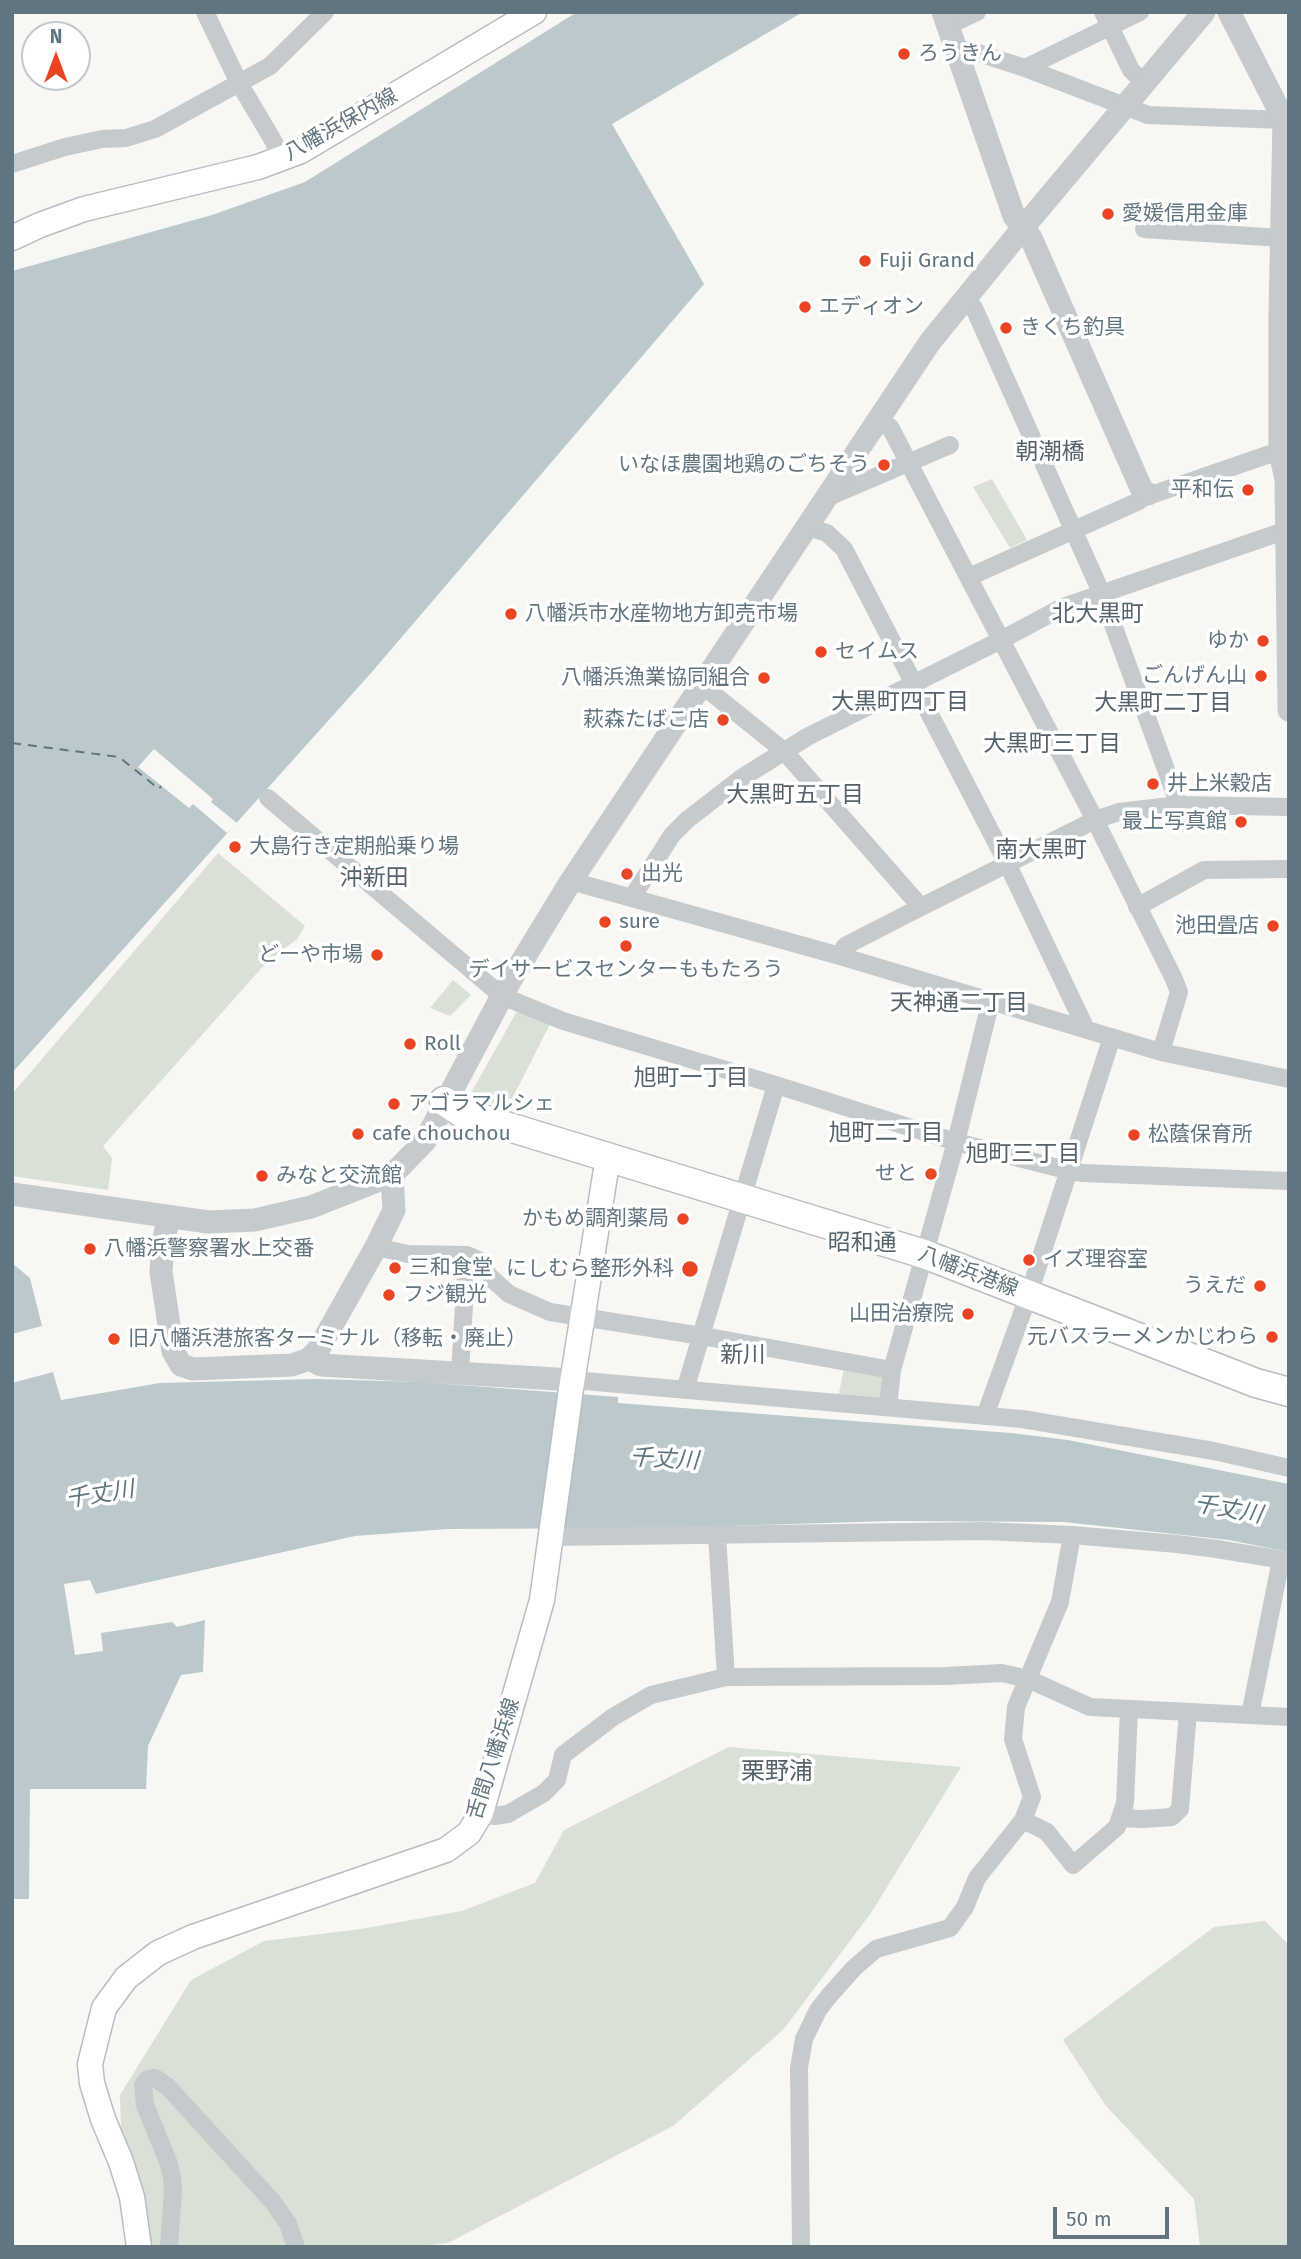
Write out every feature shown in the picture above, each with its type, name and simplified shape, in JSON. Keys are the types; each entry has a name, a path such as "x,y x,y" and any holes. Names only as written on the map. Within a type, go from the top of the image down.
{"main road":[{"name":"八幡浜保内線","path":"12,238 84,209 258,167 302,151 507,19 534,12"},
{"name":"八幡浜港線","path":"444,1101 460,1112 924,1254 1256,1383 1289,1392"},
{"name":"舌間八幡浜線","path":"139,2247 132,2197 103,2119 92,2083 90,2064 104,2008 126,1978 158,1953 193,1937 446,1850 468,1833 481,1813 539,1611 553,1534 572,1385 608,1157"}],"street":[{"path":"205,12 239,83 281,159"},
{"path":"12,164 65,147 102,139 126,138 155,129 270,66 325,12"},
{"path":"978,12 946,19 1014,216 1031,238 1142,490 1154,494 1273,453 1280,453"},
{"path":"1025,68 1106,20 1140,12"},
{"path":"12,1194 208,1222 255,1220 311,1207 392,1175 425,1141 502,996 571,881 930,342 1204,12"},
{"path":"1229,12 1287,120 1281,238 1284,402 1280,453 1286,479 1289,710"},
{"path":"1106,20 1131,70 1144,83"},
{"path":"958,49 1025,68 1148,115 1287,120"},
{"path":"1144,229 1281,238"},
{"path":"965,299 974,308 1101,592 1179,805"},
{"path":"875,422 890,427 1095,820 1179,992 1161,1052"},
{"path":"826,498 950,445"},
{"path":"969,577 1139,501 1148,494"},
{"path":"808,527 827,533 844,549 1007,863 1085,1027"},
{"path":"633,896 672,835 687,820 740,779 807,737 1063,607 1287,530"},
{"path":"702,685 784,751 920,907"},
{"path":"268,798 502,996 563,1021 956,1142 1083,1174 1289,1181"},
{"path":"840,956 845,946 920,907 1095,820 1119,812 1179,805 1289,807"},
{"path":"1138,906 1204,870 1289,869"},
{"path":"571,881 633,896 1085,1027 1161,1052 1289,1079"},
{"path":"888,1407 892,1370 956,1142 991,1000"},
{"path":"985,1416 1029,1294 1112,1037"},
{"path":"685,1390 776,1085"},
{"path":"169,1217 163,1242 161,1272 173,1350 181,1365 192,1369 292,1365 309,1359 318,1350 376,1247 394,1210 392,1175"},
{"path":"376,1247 408,1254 467,1255 478,1260 490,1277 518,1299 550,1312 892,1370"},
{"path":"460,1371 467,1255"},
{"path":"309,1359 321,1365 460,1371 572,1385 685,1390 985,1416 1091,1429 1214,1451 1289,1468"},
{"path":"553,1534 717,1535 984,1531 1072,1535 1217,1549 1285,1561 1250,1715"},
{"path":"717,1535 726,1677"},
{"path":"801,2247 799,2068 804,2039 817,2010 838,1985 876,1949 950,1928 965,1907 977,1878 1023,1820 1032,1797 1013,1740 1016,1707 1060,1602 1072,1535"},
{"path":"481,1813 494,1816 508,1814 544,1793 557,1780 563,1755 613,1717 651,1695 726,1677 946,1676 1002,1673 1028,1679 1090,1707 1289,1717"},
{"path":"1023,1820 1047,1832 1073,1865 1117,1827 1125,1803 1129,1709"},
{"path":"1121,1818 1172,1817 1180,1809 1188,1712"},
{"path":"169,2247 172,2178 169,2164 148,2115 143,2085 148,2079 155,2078 168,2087 273,2202 288,2224 296,2247"}],"shaded area":[{"path":"992,479 1027,540 1010,548 973,487"},
{"path":"218,853 305,926 297,939 266,963 103,1146 112,1158 108,1190 12,1176 12,1094"},
{"path":"453,980 471,995 450,1016 430,1008"},
{"path":"517,1011 550,1024 507,1109 471,1093"},
{"path":"844,1368 892,1376 892,1407 837,1403"},
{"path":"729,1747 961,1767 871,1913 783,2030 673,2126 448,2243 410,2247 147,2247 124,2218 120,2095 191,1980 264,1941 361,1929 462,1911 535,1883 564,1830"},
{"path":"1265,1921 1289,1945 1289,2247 1200,2247 1194,2199 1106,2106 1063,2040 1214,1927"}],"water":[{"path":"577,12 803,12 612,124 704,284 371,673 12,1073 12,271 212,215 305,182"},
{"path":"12,1263 30,1278 42,1326 12,1334"},
{"name":"千丈川","path":"53,1372 61,1400 160,1383 316,1379 420,1382 618,1397 618,1403 1011,1433 1068,1440 1289,1484 1289,1552 1229,1540 1064,1522 892,1521 658,1528 448,1529 355,1536 96,1594 90,1580 64,1584 75,1655 103,1651 101,1633 172,1622 177,1627 205,1620 203,1672 181,1675 148,1746 146,1789 30,1789 29,1899 12,1899 12,1383"}],"pier":[{"path":"154,749 237,823 227,833 193,804 189,808 138,767"}],"ferry route":[{"path":"12,743 119,757 159,789 161,786"}],"place":[{"name":"ろうきん","path":"904,54"},
{"name":"愛媛信用金庫","path":"1108,214"},
{"name":"Fuji Grand","path":"865,261"},
{"name":"エディオン","path":"805,307"},
{"name":"きくち釣具","path":"1006,328"},
{"name":"いなほ農園地鶏のごちそう","path":"884,465"},
{"name":"平和伝","path":"1248,490"},
{"name":"八幡浜市水産物地方卸売市場","path":"511,614"},
{"name":"ゆか","path":"1263,641"},
{"name":"セイムス","path":"821,652"},
{"name":"ごんげん山","path":"1261,676"},
{"name":"八幡浜漁業協同組合","path":"764,678"},
{"name":"萩森たばこ店","path":"723,720"},
{"name":"井上米穀店","path":"1153,784"},
{"name":"最上写真館","path":"1241,822"},
{"name":"大島行き定期船乗り場","path":"235,847"},
{"name":"出光","path":"627,874"},
{"name":"sure","path":"605,922"},
{"name":"池田畳店","path":"1273,926"},
{"name":"デイサービスセンターももたろう","path":"626,946"},
{"name":"どーや市場","path":"377,955"},
{"name":"Roll","path":"410,1044"},
{"name":"アゴラマルシェ","path":"394,1104"},
{"name":"cafe chouchou","path":"358,1134"},
{"name":"松蔭保育所","path":"1134,1135"},
{"name":"せと","path":"931,1174"},
{"name":"みなと交流館","path":"262,1176"},
{"name":"かもめ調剤薬局","path":"683,1219"},
{"name":"八幡浜警察署水上交番","path":"90,1249"},
{"name":"イズ理容室","path":"1029,1260"},
{"name":"三和食堂","path":"395,1268"},
{"name":"にしむら整形外科","path":"690,1269"},
{"name":"うえだ","path":"1260,1286"},
{"name":"フジ観光","path":"389,1295"},
{"name":"山田治療院","path":"968,1314"},
{"name":"元バスラーメンかじわら","path":"1272,1337"},
{"name":"旧八幡浜港旅客ターミナル（移転・廃止）","path":"114,1339"}],"district":[{"name":"朝潮橋","path":"1050,453"},
{"name":"北大黒町","path":"1098,615"},
{"name":"大黒町四丁目","path":"900,703"},
{"name":"大黒町二丁目","path":"1163,704"},
{"name":"大黒町三丁目","path":"1052,745"},
{"name":"大黒町五丁目","path":"795,796"},
{"name":"南大黒町","path":"1041,851"},
{"name":"沖新田","path":"374,879"},
{"name":"天神通二丁目","path":"959,1004"},
{"name":"旭町一丁目","path":"691,1079"},
{"name":"旭町二丁目","path":"886,1134"},
{"name":"旭町三丁目","path":"1023,1155"},
{"name":"昭和通","path":"862,1244"},
{"name":"新川","path":"743,1356"},
{"name":"栗野浦","path":"777,1772"}]}
